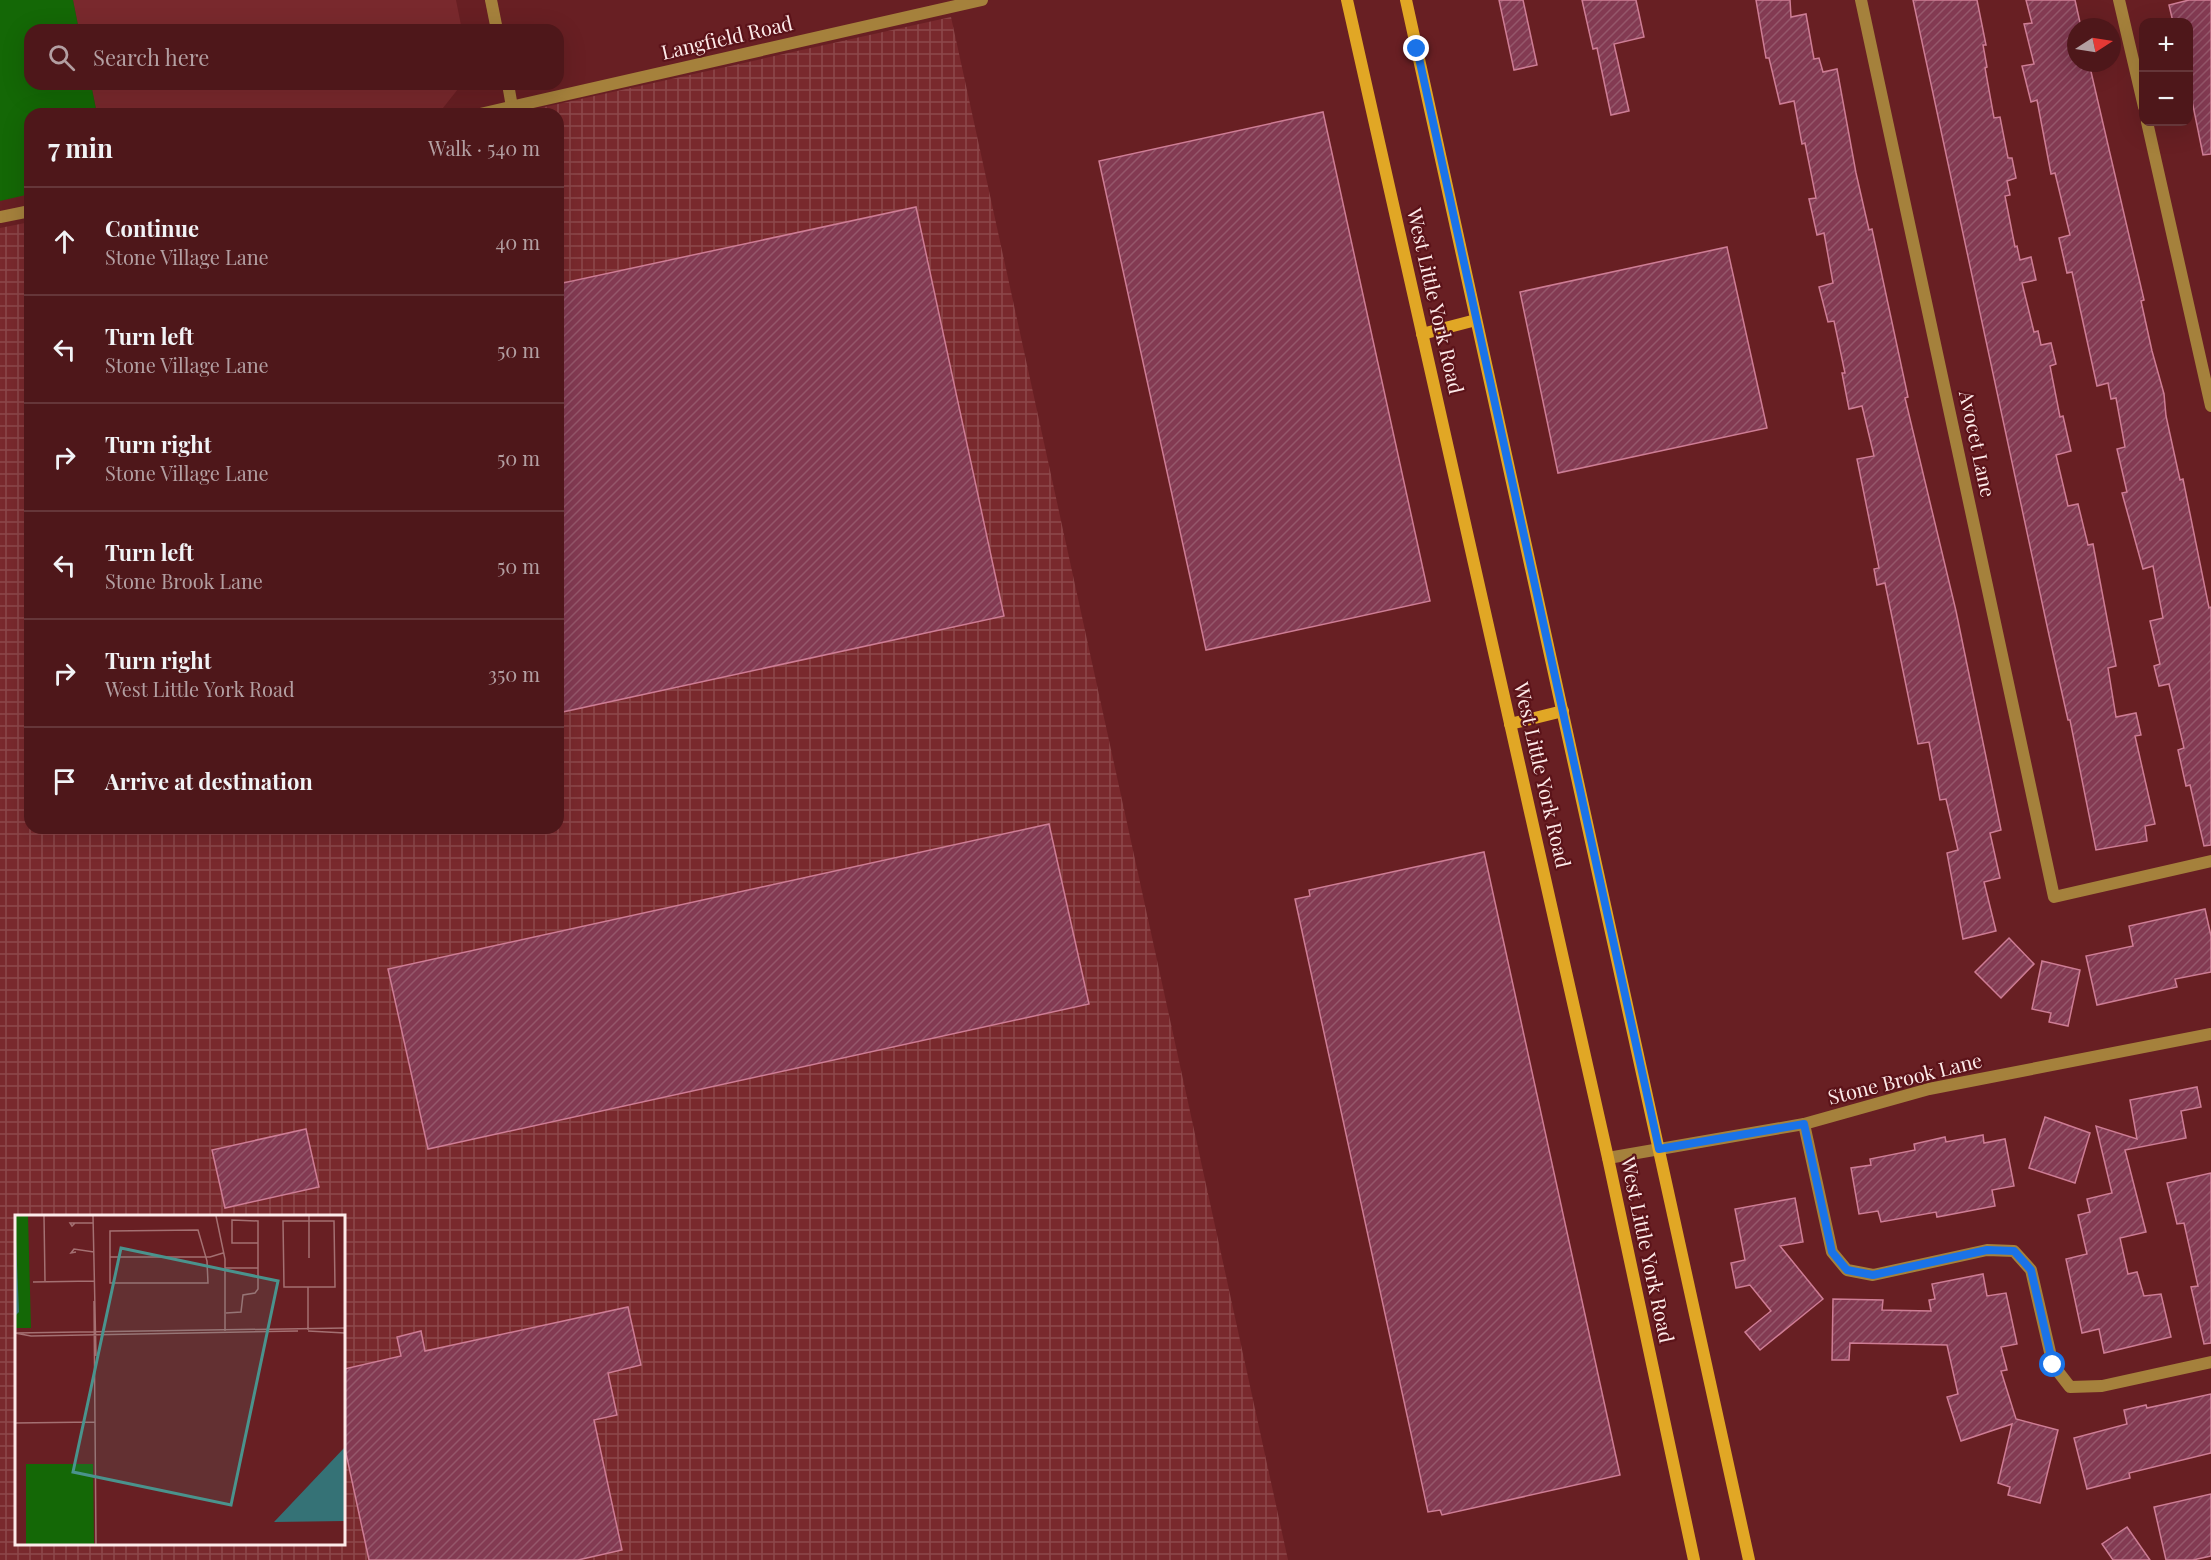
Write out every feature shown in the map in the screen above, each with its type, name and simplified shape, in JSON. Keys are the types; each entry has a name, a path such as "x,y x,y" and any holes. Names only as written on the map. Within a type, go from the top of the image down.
{"main road":[{"name":"West Little York Road","path":"1347,0 1608,1158 1694,1560"},
{"name":"West Little York Road","path":"1406,0 1749,1560"},
{"path":"1422,334 1476,320"},
{"path":"1510,724 1563,711"}],"street":[{"path":"491,0 496,24"},
{"name":"Langfield Road","path":"508,108 982,0"},
{"name":"Avocet Lane","path":"1861,0 2054,897 2211,861"},
{"path":"2119,0 2139,86"},
{"path":"509,90 513,107"},
{"path":"2148,126 2211,406"},
{"path":"0,217 24,212"},
{"name":"Stone Brook Lane","path":"1608,1158 1804,1124 1929,1089 2211,1034"},
{"path":"1804,1124 1832,1252 1847,1270 1873,1275 1987,1250 2014,1251 2031,1270 2053,1365 2070,1387 2102,1386 2211,1362"}],"shaded area":[{"path":"73,0 456,0 461,24 78,24"},
{"path":"951,17 1288,1560 0,1560 0,228 24,223 24,834 564,834 564,108 540,108"},
{"path":"92,90 457,90 443,108 96,108"}],"green space":[{"path":"0,0 73,0 78,24 24,24 24,90 92,90 96,108 24,108 24,195 0,201"}],"building":[{"path":"1499,0 1523,0 1537,65 1514,70"},
{"path":"1582,0 1636,0 1644,37 1614,44 1629,111 1611,115 1597,48 1593,49"},
{"path":"1756,0 1790,0 1791,17 1806,14 1814,59 1819,58 1823,72 1837,69 1856,173 1869,230 1872,229 1908,397 1905,398 1956,611 2001,830 1990,833 2000,878 1984,882 1996,931 1963,939 1947,853 1958,850 1946,799 1940,800 1929,742 1918,744 1885,583 1877,585 1874,569 1879,568 1857,459 1874,456 1862,406 1849,409 1842,373 1845,373 1834,321 1828,322 1819,287 1833,283 1824,233 1817,235 1809,199 1816,198 1805,143 1802,144 1794,101 1780,104 1769,58 1766,58"},
{"path":"1913,0 1977,0 1986,45 1983,45 1987,67 1985,68 1994,118 2000,117 2008,158 2012,158 2016,178 2007,181 2010,195 2005,196 2015,247 2017,246 2020,260 2031,257 2036,280 2022,283 2034,332 2038,331 2041,345 2051,343 2056,364 2050,366 2060,417 2063,416 2071,451 2056,455 2068,506 2078,504 2088,545 2093,544 2116,666 2108,668 2116,717 2136,713 2141,735 2135,736 2155,824 2145,826 2147,841 2096,850 2070,720 2068,720 2049,635"},
{"path":"2026,0 2075,0 2079,18 2067,18 2067,72 2091,72 2144,300 2141,301 2164,394 2166,416 2180,480 2183,479 2209,608 2211,607 2211,845 2204,846 2190,785 2186,786 2178,750 2184,748 2169,684 2159,686 2154,666 2160,664 2150,621 2163,618 2153,566 2143,569 2122,493 2127,492 2117,449 2125,447 2116,398 2111,399 2108,383 2097,386 2072,272 2067,273 2059,238 2070,235 2055,173 2051,174 2037,100 2031,102 2022,66 2034,64 2024,24 2032,23"},
{"path":"2189,0 2211,0 2211,154 2203,155 2193,106 2193,18 2172,18 2169,5"},
{"path":"1323,112 1430,601 1206,650 1099,161"},
{"path":"916,207 1004,616 564,712 564,283"},
{"path":"1727,247 1767,428 1558,473 1520,292"},
{"path":"1049,824 1089,1004 428,1149 388,969"},
{"path":"1484,852 1620,1475 1442,1515 1440,1510 1428,1512 1295,899 1310,896 1309,890"},
{"path":"2205,909 2211,936 2211,972 2175,979 2177,987 2097,1005 2086,956 2133,946 2129,926"},
{"path":"2009,938 2034,964 2001,998 1975,972"},
{"path":"2042,961 2080,970 2068,1026 2049,1022 2051,1013 2032,1009"},
{"path":"2197,1087 2201,1107 2181,1111 2186,1138 2125,1150 2146,1232 2120,1238 2128,1274 2137,1272 2144,1296 2161,1294 2171,1337 2104,1353 2099,1329 2082,1333 2066,1259 2087,1254 2078,1215 2090,1212 2087,1199 2112,1193 2096,1126 2137,1139 2130,1100"},
{"path":"2045,1117 2090,1133 2075,1183 2029,1168"},
{"path":"306,1129 319,1187 225,1208 212,1150"},
{"path":"1983,1135 1984,1143 2005,1139 2014,1186 1992,1190 1995,1206 1937,1217 1936,1212 1881,1222 1878,1211 1859,1214 1851,1168 1871,1165 1870,1159 1915,1150 1914,1144 1945,1137 1946,1142"},
{"path":"2211,1173 2211,1343 2204,1344 2191,1287 2198,1286 2184,1223 2177,1224 2167,1183"},
{"path":"1795,1198 1803,1242 1780,1246 1823,1299 1760,1350 1745,1332 1771,1311 1750,1285 1736,1288 1731,1263 1745,1260 1735,1209"},
{"path":"1983,1274 1987,1296 2006,1293 2017,1344 2001,1347 2007,1370 2001,1371 2016,1419 2058,1430 2040,1503 2008,1495 2010,1487 1998,1483 2012,1424 1961,1441 1947,1397 1958,1394 1947,1345 1850,1343 1849,1360 1832,1360 1833,1299 1883,1300 1882,1310 1931,1311 1929,1300 1935,1299 1932,1284"},
{"path":"628,1307 641,1365 608,1373 617,1415 594,1420 622,1550 578,1560 369,1560 345,1449 345,1369 401,1356 397,1337 421,1331 425,1351"},
{"path":"2211,1394 2211,1453 2129,1473 2130,1478 2087,1489 2074,1438 2127,1424 2124,1410 2146,1405 2147,1408"},
{"path":"2211,1494 2211,1556 2193,1560 2166,1560 2154,1507"},
{"path":"2127,1527 2150,1560 2113,1560 2102,1544"}],"route":[{"path":"1417,49 1659,1149 1804,1124 1832,1252 1847,1270 1873,1275 1987,1250 2014,1251 2031,1270 2053,1365"}]}
